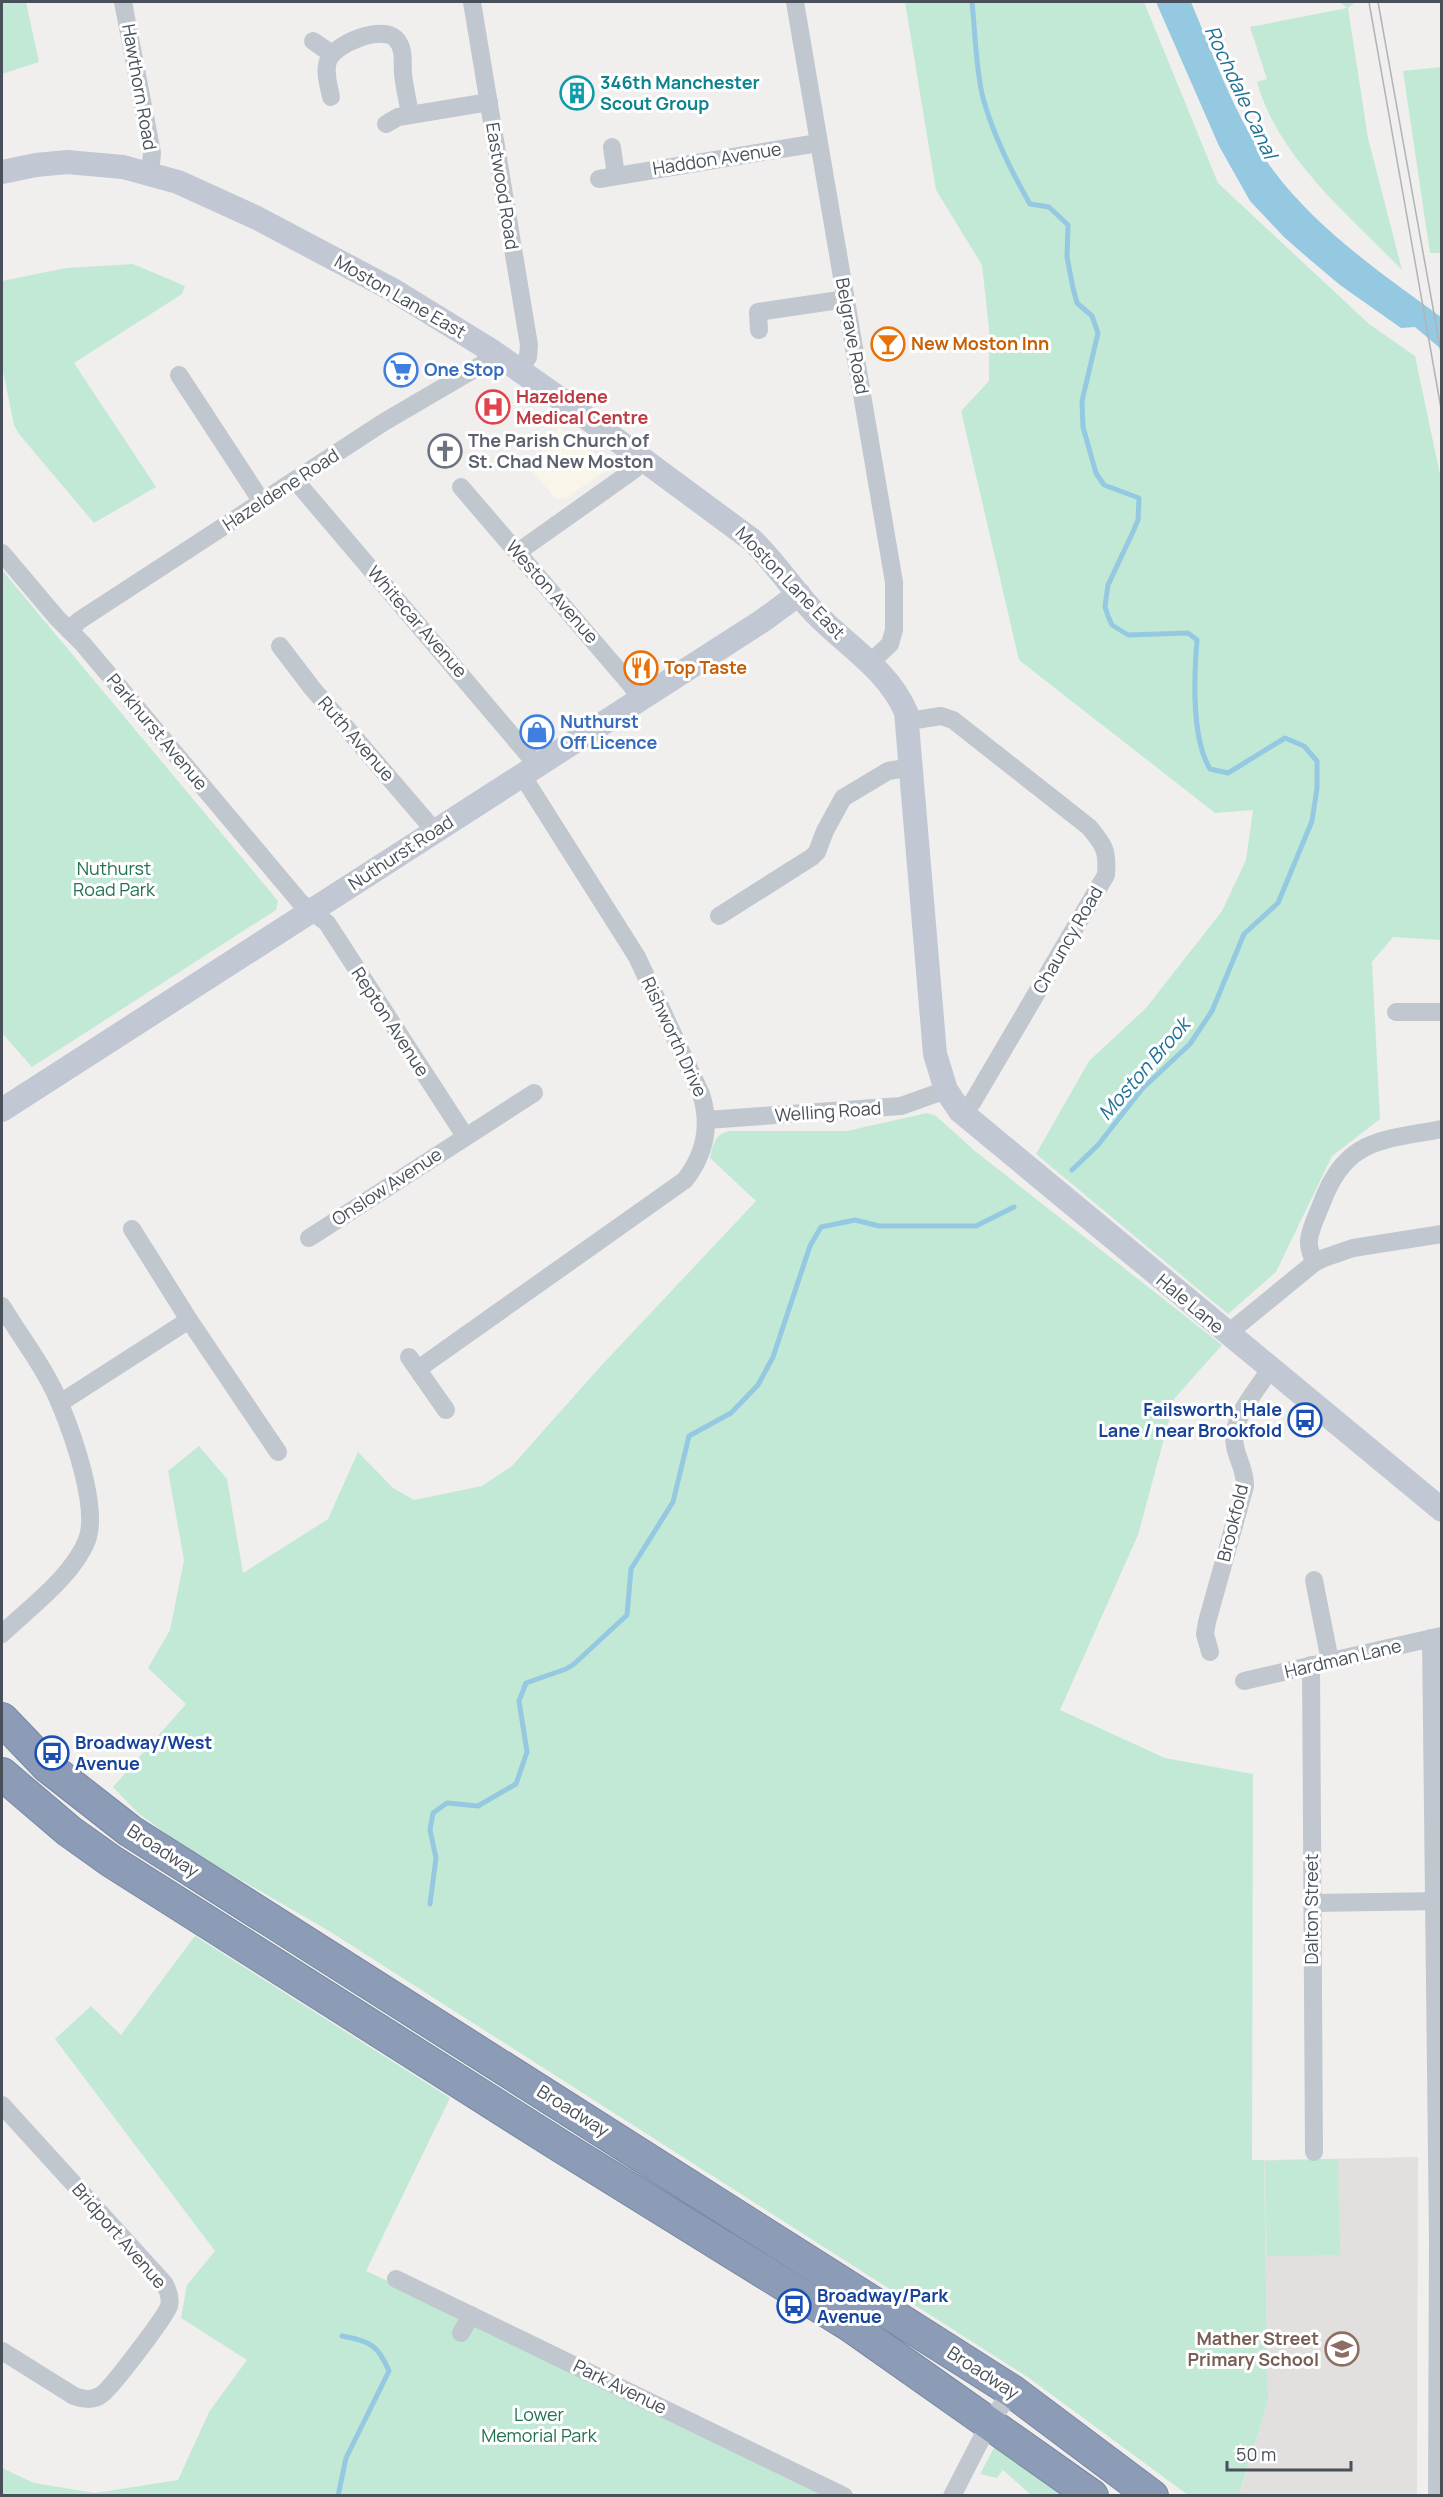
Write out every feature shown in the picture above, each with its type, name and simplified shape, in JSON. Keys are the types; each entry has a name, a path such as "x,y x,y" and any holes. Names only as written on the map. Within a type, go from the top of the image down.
{"highway":[{"name":"Broadway","path":"2,1719 47,1766 130,1831 1012,2391 1152,2496"},
{"name":"Broadway","path":"2,1773 69,1831 111,1862 851,2326 1092,2496"}],"street":[{"name":"Hawthorn Road","path":"123,2 152,153 150,173"},
{"name":"Eastwood Road","path":"472,2 529,345 528,357 520,369"},
{"name":"Belgrave Road","path":"795,2 895,598 894,630 890,644 870,663"},
{"path":"331,97 326,72 332,54 337,49 369,34 384,32 394,37 401,47 410,114"},
{"path":"313,41 332,54"},
{"path":"386,124 398,117 410,114 489,102"},
{"name":"Haddon Avenue","path":"612,147 608,177 818,143"},
{"name":"Moston Lane East","path":"2,172 36,165 68,162 102,164 150,173 214,198 295,237 393,290 520,369 752,540 815,613 870,663 898,694 909,722 935,1054 946,1090"},
{"path":"759,330 758,312 846,299"},
{"name":"Hazeldene Road","path":"69,630 384,422 483,364 492,351"},
{"path":"179,375 262,502"},
{"path":"518,552 635,470 643,459"},
{"name":"Whitecar Avenue","path":"296,480 530,755 529,770"},
{"name":"Weston Avenue","path":"461,487 631,685 640,699"},
{"name":"Parkhurst Avenue","path":"2,553 300,902 312,911"},
{"name":"Nuthurst Road","path":"2,1110 762,621 799,594"},
{"name":"Ruth Avenue","path":"280,646 312,688 427,822 433,832"},
{"name":"Chauncy Road","path":"909,722 940,716 954,720 1089,827 1106,849 1106,875 972,1103 960,1111"},
{"path":"721,918 812,857 817,852 843,798 888,771 912,767"},
{"name":"Rishworth Drive","path":"446,1410 414,1363 685,1180 699,1160 706,1135 707,1120 701,1094 637,957 529,770"},
{"name":"Repton Avenue","path":"312,911 327,923 465,1136"},
{"path":"1396,1012 1442,1012"},
{"name":"Hale Lane","path":"946,1090 960,1111 1442,1510"},
{"name":"Welling Road","path":"707,1120 901,1106 946,1090"},
{"name":"Onslow Avenue","path":"309,1238 534,1093"},
{"path":"1314,1263 1309,1240 1332,1178 1347,1158 1367,1145 1386,1139 1442,1129"},
{"path":"132,1229 189,1320 279,1452"},
{"path":"1228,1335 1314,1263 1353,1248 1442,1234"},
{"path":"2,1306 60,1403 90,1500 91,1520 88,1539 79,1555 64,1574 2,1634"},
{"path":"60,1403 189,1320"},
{"name":"Brookfold","path":"1212,1646 1205,1634 1207,1623 1245,1486 1245,1472 1235,1446 1234,1432 1238,1421 1271,1368"},
{"path":"1314,1580 1330,1661"},
{"path":"1436,1637 1437,2496"},
{"name":"Hardman Lane","path":"1244,1681 1436,1637"},
{"name":"Dalton Street","path":"1311,1665 1314,2152"},
{"path":"1312,1903 1438,1901"},
{"path":"396,2042 415,2012"},
{"name":"Bridport Avenue","path":"2,2105 168,2290 169,2306 110,2387 103,2394 90,2399 74,2396 2,2352"},
{"name":"Park Avenue","path":"396,2279 844,2496"},
{"path":"461,2333 471,2315"},
{"path":"952,2496 990,2422 1012,2391"}],"shaded area":[{"path":"559,427 612,466 565,499 555,498 525,462 543,450"},
{"name":"Mather Street Primary School","path":"1418,2157 1417,2495 1239,2496 1268,2401 1264,2160"}],"green space":[{"path":"2,2 26,2 39,62 2,74"},
{"path":"905,2 1144,2 1218,183 1369,324 1415,356 1442,484 1441,940 1393,937 1372,962 1380,1119 1332,1156 1276,1272 1228,1314 1036,1154 1089,1061 1146,1008 1222,911 1246,860 1253,810 1215,813 1019,660 961,411 989,381 989,329 982,265 936,190"},
{"path":"1340,2 1355,2 1348,8 1368,138 1402,270 1338,206 1298,160 1281,136 1267,110 1257,82 1267,79 1250,27 1347,8"},
{"path":"1441,67 1441,253 1430,253 1403,71"},
{"path":"133,264 185,286 182,294 74,363 156,487 94,523 19,434 14,425 2,366 2,281 66,268"},
{"name":"Nuthurst Road Park","path":"2,570 278,901 276,910 32,1067 2,1033"},
{"path":"927,1113 936,1116 975,1151 1222,1345 1175,1398 1138,1535 1060,1710 1165,1758 1253,1774 1252,2160 1264,2160 1268,2401 1239,2495 1188,2495 1029,2378 329,1931 184,1847 138,1813 113,1787 186,1704 148,1668 170,1630 184,1560 168,1471 199,1446 227,1479 243,1573 328,1519 358,1452 393,1488 414,1500 482,1486 512,1466 599,1368 756,1201 710,1158 713,1145 720,1135 729,1131 847,1131"},
{"name":"Lower Memorial Park","path":"195,1936 450,2098 366,2271 856,2495 2,2496 2,2468 34,2483 95,2493 178,2480 209,2412 247,2360 181,2318 187,2285 215,2251 55,2039 91,2006 121,2035"},
{"path":"1338,2159 1340,2255 1267,2256 1265,2161"},
{"path":"996,2444 1069,2495 1031,2495 1003,2470 997,2478 980,2474"}],"water":[{"path":"1156,2 1191,2 1237,110 1273,170 1310,212 1351,250 1441,317 1441,349 1415,327 1401,328 1340,285 1284,237 1250,201 1219,146"}],"waterway":[{"name":"Moston Brook","path":"972,2 983,98 997,139 1030,204 1049,207 1068,225 1067,257 1077,303 1092,316 1098,333 1082,401 1083,427 1096,473 1104,485 1139,498 1138,520 1108,585 1105,607 1112,625 1128,635 1188,633 1197,640 1195,706 1200,741 1210,769 1228,773 1285,738 1304,746 1317,761 1317,788 1312,821 1278,903 1244,934 1212,1011 1190,1044 1142,1089 1098,1145 1072,1170"},
{"name":"Moston Brook","path":"430,1904 436,1858 430,1830 433,1813 447,1803 478,1806 516,1784 527,1752 519,1701 526,1683 574,1664 627,1615 631,1569 673,1502 689,1436 731,1413 758,1385 773,1357 810,1246 821,1227 855,1220 879,1226 976,1226 1014,1207"},
{"name":"Moston Brook","path":"338,2496 346,2458 389,2371 381,2355 372,2346 366,2342 342,2336"}],"tram line":[{"path":"1369,2 1442,414"},
{"path":"1378,2 1442,358"}],"place":[{"name":"346th Manchester Scout Group","path":"577,93"},
{"name":"New Moston Inn","path":"888,344"},
{"name":"One Stop","path":"401,370"},
{"name":"Hazeldene Medical Centre","path":"493,407"},
{"name":"The Parish Church of St. Chad New Moston","path":"445,451"},
{"name":"Top Taste","path":"641,668"},
{"name":"Nuthurst Off Licence","path":"537,732"},
{"name":"Failsworth, Hale Lane / near Brookfold","path":"1305,1420"},
{"name":"Broadway/West Avenue","path":"52,1753"},
{"name":"Broadway/Park Avenue","path":"794,2306"},
{"name":"Mather Street Primary School","path":"1342,2349"}],"water label":[{"name":"Rochdale Canal","path":"1241,92"}]}
